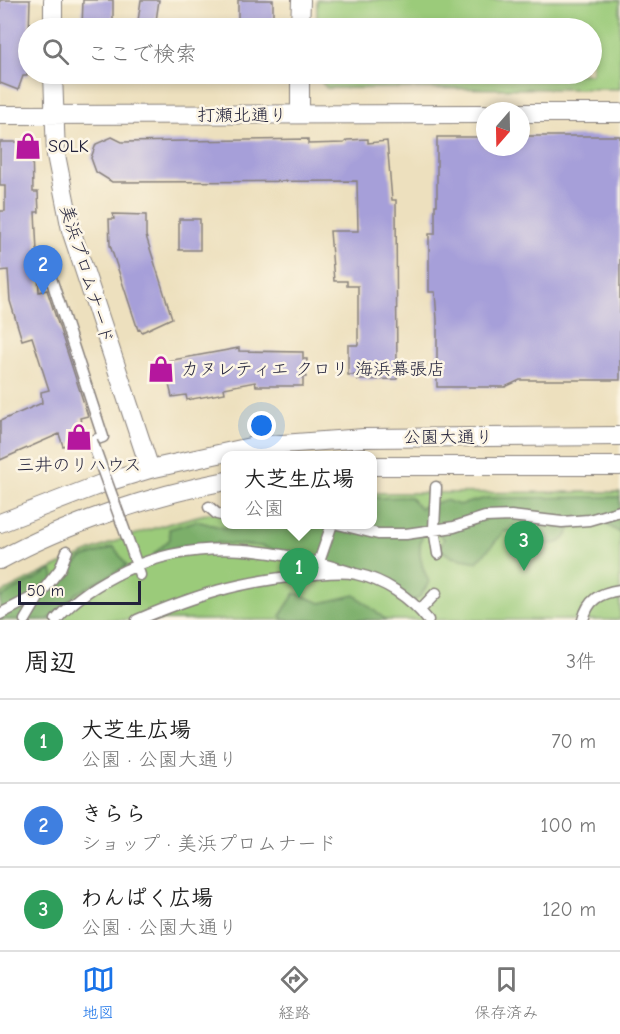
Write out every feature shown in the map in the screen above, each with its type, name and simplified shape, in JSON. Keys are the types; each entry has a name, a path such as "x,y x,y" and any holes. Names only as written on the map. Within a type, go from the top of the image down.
{"street":[{"path":"53,0 53,18"},
{"path":"300,18 301,0"},
{"name":"美浜プロムナード","path":"53,84 56,155 71,230 150,468"},
{"path":"300,84 300,114"},
{"path":"530,113 620,113"},
{"name":"打瀬北通り","path":"0,115 476,114"},
{"path":"48,269 103,437 92,441 138,570"},
{"name":"公園大通り","path":"231,451 255,446 330,439 620,436"},
{"name":"公園大通り","path":"0,523 101,484 150,468 221,453"},
{"name":"公園大通り","path":"377,466 620,466"},
{"path":"0,560 20,549 148,498 221,482"},
{"path":"436,487 434,530 438,554"},
{"path":"209,507 221,515"},
{"path":"356,529 378,534 454,527 485,517 511,516 562,522 620,512"},
{"path":"319,562 331,529"},
{"path":"56,620 84,593 180,551 222,548 273,552 319,562 353,573 393,588 420,610 428,620"},
{"path":"25,620 41,593 60,569 67,551"},
{"path":"137,620 199,595 234,585 262,579 353,573"},
{"path":"584,620 591,600 620,590"},
{"path":"0,614 41,593"},
{"path":"420,610 436,593"}],"green space":[{"path":"317,0 620,0 620,89 327,88 323,84 602,84 602,18 317,18"},
{"path":"620,492 620,620 0,620 0,594 82,555 138,533 221,511 221,529 377,529 377,493"},
{"path":"410,497 420,508 445,500 459,505 487,498 620,497 620,533 604,523 571,526 563,540 558,543 545,544 522,539 520,533 505,531 477,562 452,557 439,549 444,539 429,524 422,538 420,553 429,582 420,597 413,601 382,580 260,546 219,543 178,547 153,555 170,539 169,529 196,521 221,529 377,529 377,498"},
{"path":"114,547 127,566 77,593 48,620 0,620 0,598 52,570 55,582 82,558"},
{"path":"295,593 321,603 355,595 386,620 284,620 280,616"}],"building":[{"path":"0,0 30,0 29,18 18,18 18,84 20,84 18,90 0,83"},
{"path":"83,0 113,0 113,18 82,18"},
{"path":"141,0 159,0 156,18 138,18"},
{"path":"238,0 273,0 273,18 238,18"},
{"path":"530,136 620,136 620,380 520,380 505,387 437,387 437,320 435,292 429,292 429,234 435,234 437,137 476,137 476,156 530,156"},
{"path":"112,137 122,142 308,139 308,144 344,143 347,140 368,139 368,143 387,141 392,200 396,200 397,379 358,380 358,375 348,375 348,345 358,345 358,286 347,286 347,281 334,281 330,231 358,231 357,181 112,182 96,172 91,158 96,144"},
{"path":"0,142 32,142 33,192 38,192 39,212 35,212 39,292 47,290 88,416 80,418 85,439 63,446 59,434 0,460 0,421 42,403 41,392 49,390 32,337 22,340 10,301 8,270 0,271 0,211 5,211 5,186 0,186"},
{"path":"113,214 146,215 146,236 172,318 142,332 138,330 110,245 109,219 114,219"},
{"path":"179,219 200,219 200,250 179,250"},
{"path":"239,348 239,351 303,352 303,359 307,359 303,386 256,386 255,382 224,388 225,393 187,400 186,395 172,397 167,376 159,378 156,363"}],"place":[{"name":"SOLK","path":"28,146"},
{"name":"きらら","path":"43,295"},
{"name":"カヌレティエ クロリ 海浜幕張店","path":"161,369"},
{"name":"三井のリハウス","path":"79,437"},
{"name":"わんぱく広場","path":"524,571"},
{"name":"大芝生広場","path":"299,598"}]}
